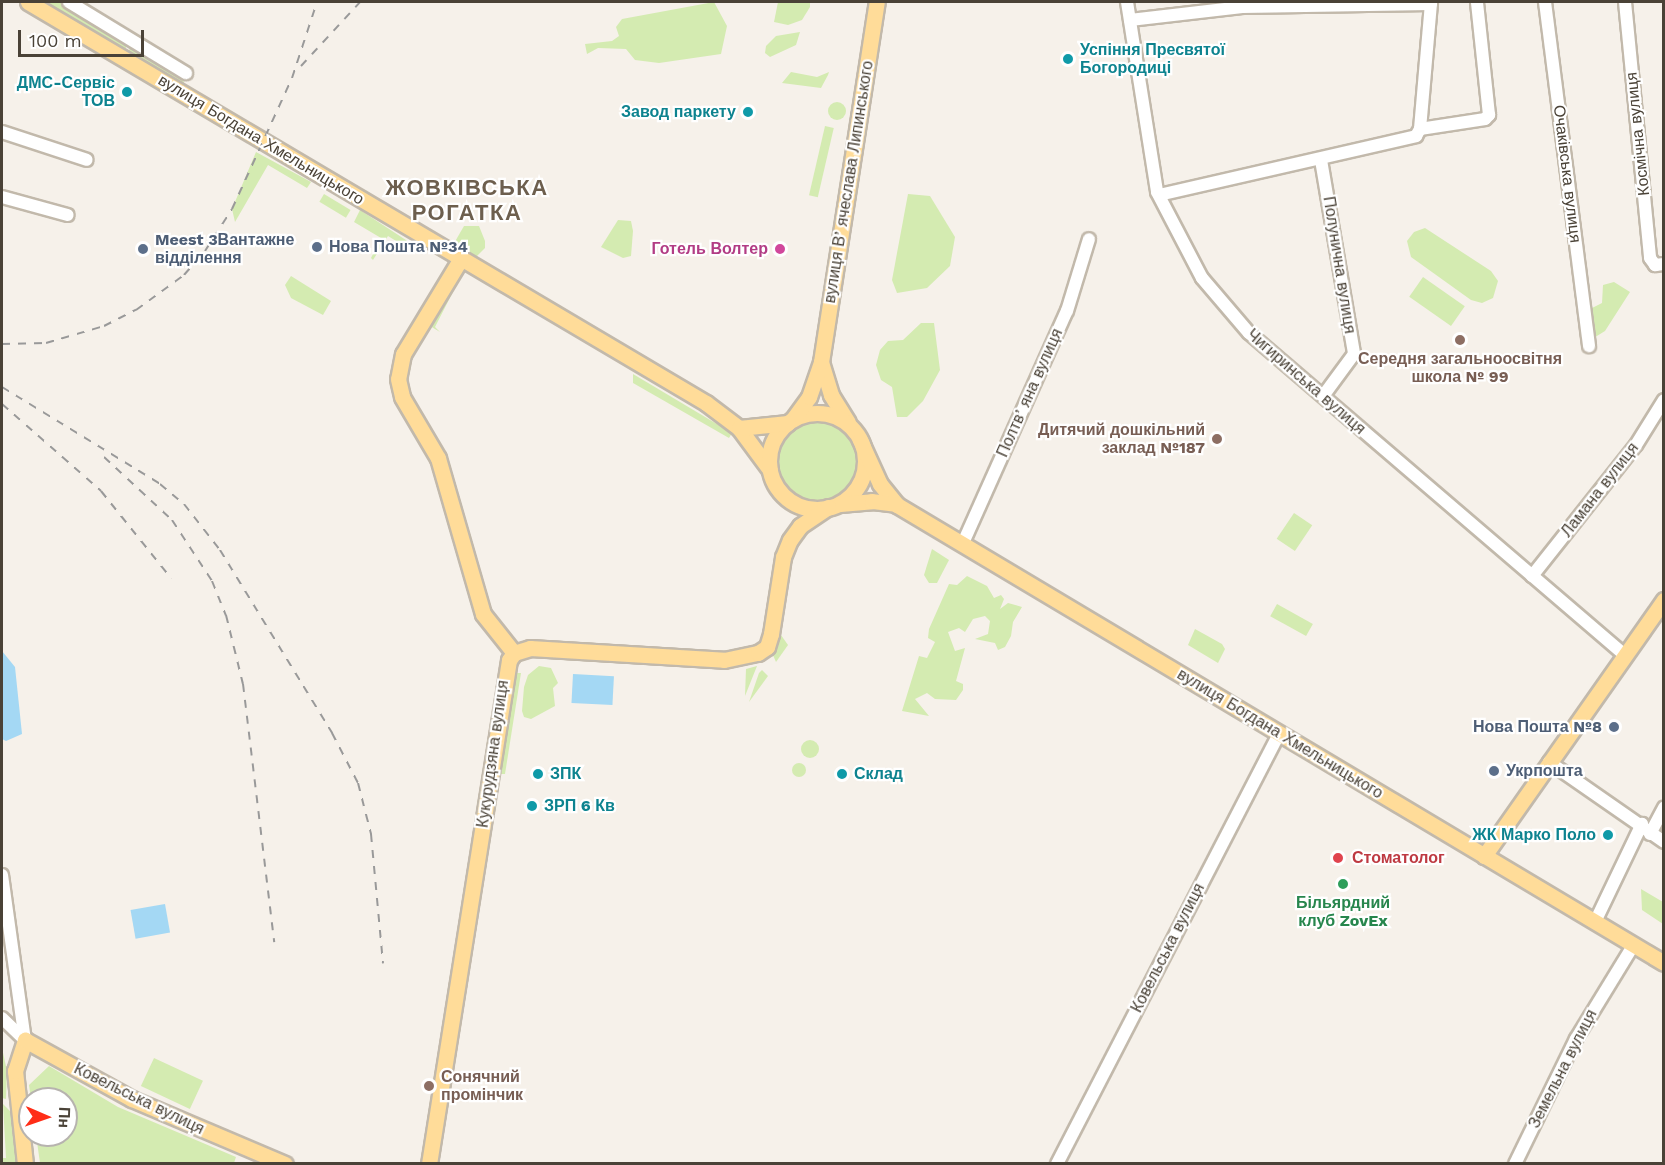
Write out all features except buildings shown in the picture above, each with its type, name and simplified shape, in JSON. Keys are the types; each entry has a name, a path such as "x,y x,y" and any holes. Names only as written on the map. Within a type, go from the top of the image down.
{"main road":[{"name":"вулиця Вʼячеслава Липинського","path":"791,421 809,397 821,362 877,2"},
{"name":"вулиця Богдана Хмельницького","path":"33,3 460,261 650,368 706,403 739,428 770,470"},
{"path":"460,261 403,354 398,379 402,397 438,458 483,614 514,653 530,648 724,660 758,652 767,646 771,634 783,557 790,540 800,526 832,506 859,483 865,462 860,440 851,427 824,413 791,421 739,428"},
{"name":"вулиця Вʼячеслава Липинського","path":"821,362 831,394 851,427"},
{"path":"791,421 775,439 770,470 777,487 794,503 832,506"},
{"name":"вулиця Богдана Хмельницького","path":"860,440 880,484 896,504 1664,963"},
{"name":"вулиця Богдана Хмельницького","path":"832,506 872,501 896,504"},
{"path":"1485,856 1664,600"},
{"name":"Кукурудзяна вулиця","path":"429,1164 506,669 514,653"},
{"path":"25,1040 15,1071 25,1164"},
{"name":"Ковельська вулиця","path":"25,1040 132,1099 285,1164"}],"street":[{"path":"69,2 186,73"},
{"name":"Чигиринська вулиця","path":"1127,2 1159,195 1202,278 1249,333 1624,656"},
{"path":"1420,129 1485,119 1489,115 1477,2"},
{"name":"Очаківська вулиця","path":"1545,2 1589,346"},
{"name":"Космічна вулиця","path":"1625,2 1650,258 1659,264"},
{"path":"1130,20 1242,7 1431,3 1420,129 1416,136 1321,160 1159,195"},
{"path":"2,132 87,160"},
{"name":"Полунична вулиця","path":"1321,160 1353,354 1323,396"},
{"path":"2,197 68,215"},
{"name":"Полтвʼяна вулиця","path":"963,543 1067,310 1089,239"},
{"name":"Ламана вулиця","path":"1532,576 1636,446 1664,400"},
{"name":"Ковельська вулиця","path":"1058,1164 1279,733"},
{"path":"1549,762 1664,842"},
{"path":"1594,922 1646,829 1664,808"},
{"path":"2,875 25,1040"},
{"name":"Земельна вулиця","path":"1515,1164 1576,1039 1633,946"},
{"name":"Ковельська вулиця","path":"2,1018 25,1040"}],"green space":[{"path":"45,2 69,2 129,41 125,50"},
{"path":"714,2 727,26 721,54 659,63 635,60 626,49 598,48 587,54 585,44 612,41 619,36 616,27 622,19"},
{"path":"778,2 810,2 810,7 802,20 788,25 774,22"},
{"path":"800,32 796,45 770,57 765,53 766,46 776,36"},
{"path":"133,43 183,72 184,85 128,52"},
{"path":"791,72 817,77 829,72 821,88 782,83"},
{"path":"837,102 843,105 846,111 843,117 837,120 831,117 828,111 831,105"},
{"path":"825,126 834,128 818,197 809,195"},
{"path":"256,152 311,182 307,188 268,165 235,222 232,209"},
{"path":"324,194 351,210 346,218 319,202"},
{"path":"908,194 930,196 955,237 950,266 927,288 897,293 892,280"},
{"path":"360,210 412,244 409,249 388,236 373,260 371,258 381,238 354,222"},
{"path":"618,220 631,221 633,231 631,256 623,258 601,247"},
{"path":"464,226 479,226 485,241 485,248 475,258 453,245"},
{"path":"1425,228 1491,271 1498,281 1493,298 1482,303 1471,300 1411,257 1407,241 1414,232"},
{"path":"291,276 331,301 323,315 291,298 285,285"},
{"path":"1423,277 1465,306 1451,326 1409,297"},
{"path":"1614,282 1630,292 1605,331 1592,339 1588,310 1602,303 1603,285"},
{"path":"457,284 435,327 440,332 430,326"},
{"path":"921,323 934,323 940,370 923,401 907,417 897,417 892,387 881,380 876,365 880,350 888,341 903,340"},
{"path":"633,374 732,433 729,438 633,383"},
{"path":"817,419 833,422 846,431 855,444 858,460 855,476 846,489 833,498 817,501 801,498 788,489 779,476 776,460 779,444 788,431 801,422"},
{"path":"1294,513 1312,525 1295,551 1277,539"},
{"path":"932,549 949,560 937,583 929,583 924,575"},
{"path":"967,576 987,586 994,598 1001,595 1004,599 1000,609 1008,603 1022,607 1013,622 1011,636 1005,647 998,650 995,643 975,639 988,634 990,621 985,616 973,619 965,632 959,628 948,632 955,651 965,648 956,681 963,684 963,690 956,700 935,699 927,693 915,699 929,716 902,711 919,656 927,658 935,642 928,638 929,629 949,584 957,585"},
{"path":"1277,604 1313,624 1306,636 1270,616"},
{"path":"776,628 788,645 776,662 772,653"},
{"path":"1195,629 1222,644 1225,649 1218,663 1188,645"},
{"path":"539,666 551,668 558,683 553,688 555,706 531,719 524,717 522,711 524,687 528,675"},
{"path":"757,666 745,696 746,669"},
{"path":"762,670 768,676 749,702 759,673"},
{"path":"516,673 521,673 505,774 499,774"},
{"path":"810,740 816,743 819,749 816,755 810,758 804,755 801,749 804,743"},
{"path":"799,763 804,765 806,770 804,775 799,777 794,775 792,770 794,765"},
{"path":"1641,889 1663,902 1663,924 1642,910"},
{"path":"2,1048 7,1071 6,1099 2,1098"},
{"path":"154,1058 203,1081 190,1109 141,1086"},
{"path":"49,1066 118,1107 236,1157 234,1163 40,1163 38,1147 78,1147 78,1087 29,1087"},
{"path":"3,1104 10,1111 18,1163 2,1164 2,1158 6,1158"}],"water":[{"path":"2,651 15,667 22,734 6,741 2,739"},
{"path":"573,674 614,676 612,705 571,703"},
{"path":"165,904 170,933 136,939 131,910"}],"railway":[{"path":"2,344 46,343 104,326 136,310 184,275 205,251 232,209 292,78 317,2"},
{"path":"301,66 360,2"},
{"path":"2,387 160,484 184,504 220,550 332,733 358,783 371,834 383,963"},
{"path":"2,404 101,491 171,578"},
{"path":"104,457 172,520 212,581 226,615 243,684 274,942"}],"place":[{"name":"Успіння Пресвятої Богородиці","path":"1068,59"},
{"name":"ДМС-Сервіс ТОВ","path":"127,92"},
{"name":"Завод паркету","path":"748,112"},
{"name":"Нова Пошта №34","path":"317,247"},
{"name":"Meest 3Вантажне відділення","path":"143,249"},
{"name":"Готель Волтер","path":"780,249"},
{"name":"Середня загальноосвітня школа № 99","path":"1460,340"},
{"name":"Дитячий дошкільний заклад №187","path":"1217,439"},
{"name":"Нова Пошта №8","path":"1614,727"},
{"name":"Укрпошта","path":"1494,771"},
{"name":"ЗПК","path":"538,774"},
{"name":"Склад","path":"842,774"},
{"name":"ЗРП 6 Кв","path":"532,806"},
{"name":"ЖК Марко Поло","path":"1608,835"},
{"name":"Стоматолог","path":"1338,858"},
{"name":"Більярдний клуб ZovEx","path":"1343,884"},
{"name":"Сонячний промінчик","path":"429,1086"}],"district":[{"name":"ЖОВКІВСЬКА РОГАТКА","path":"467,200"}]}
